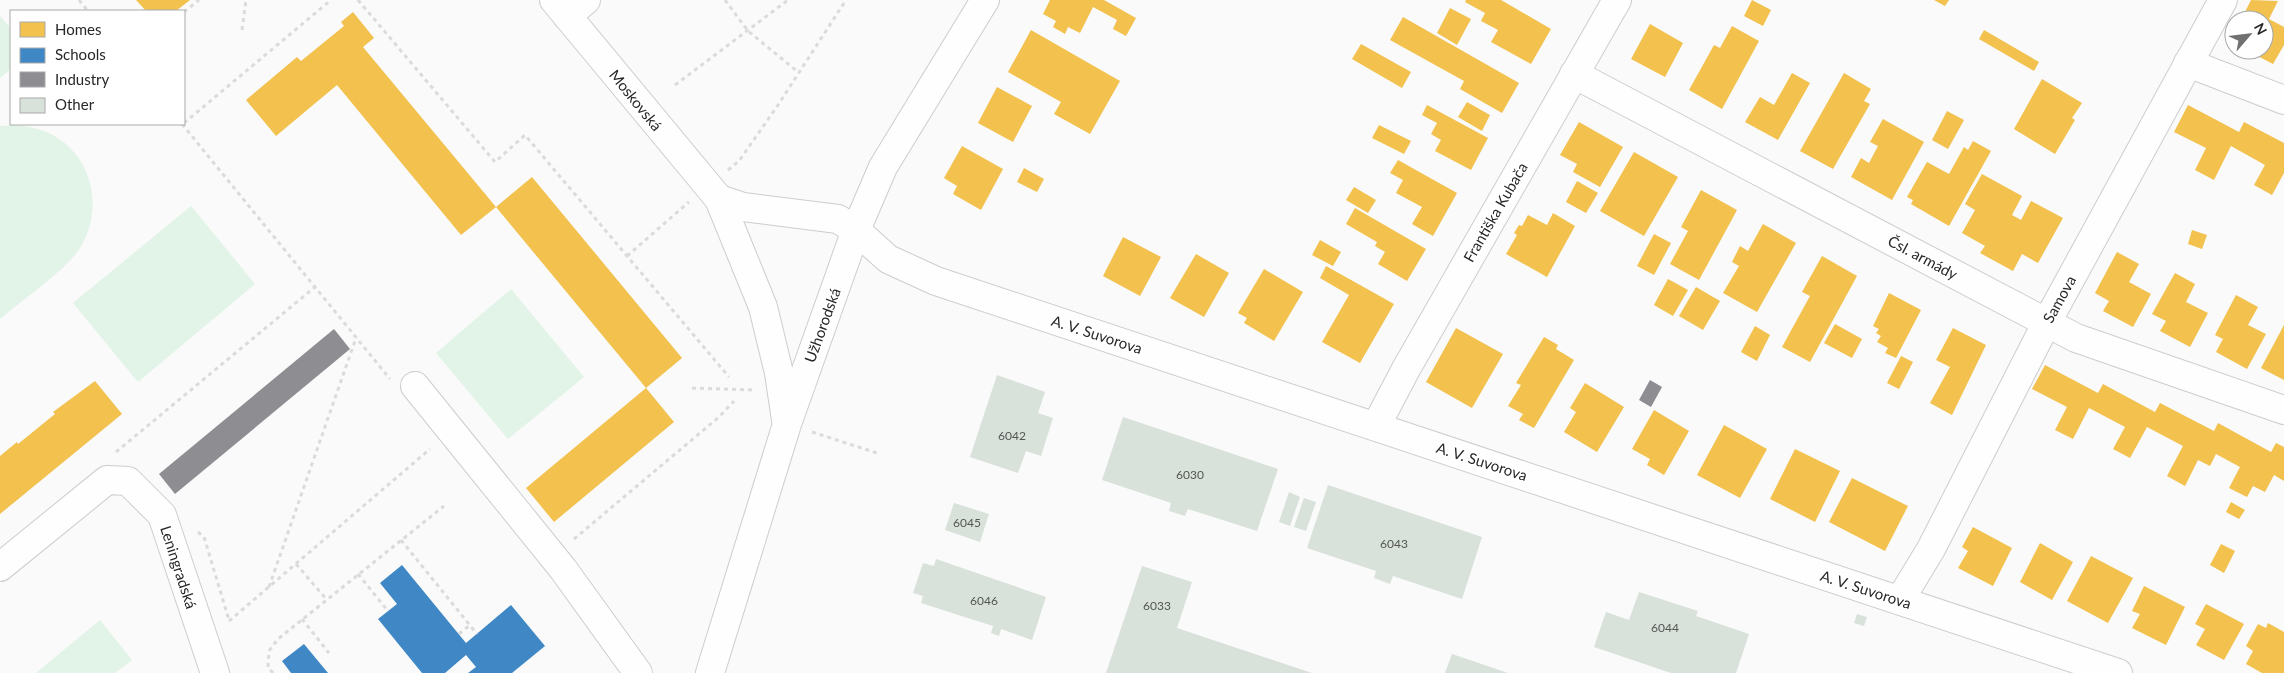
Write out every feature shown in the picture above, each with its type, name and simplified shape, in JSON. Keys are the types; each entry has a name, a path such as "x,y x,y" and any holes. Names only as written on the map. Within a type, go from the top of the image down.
{"street":[{"name":"Užhorodská","path":"710,673 787,424 856,230 883,168 984,0"},
{"name":"Františka Kubača","path":"1376,426 1617,0"},
{"name":"Samova","path":"1900,600 1931,549 2047,322 2223,0"},
{"name":"Moskovská","path":"569,5 706,199 763,307 779,373 787,424"},
{"path":"2188,64 2284,100"},
{"name":"Čsl. armády","path":"1574,74 2076,338 2284,410"},
{"path":"706,199 743,207 838,219 856,230"},
{"name":"A. V. Suvorova","path":"856,230 888,259 936,281 2118,673"},
{"path":"415,386 552,557 638,673"},
{"name":"Leningradská","path":"0,567 106,480 128,481 162,514 215,673"}],"path":[{"path":"79,0 87,10"},
{"path":"185,11 199,0"},
{"path":"242,30 246,0"},
{"path":"185,121 331,0"},
{"path":"358,0 495,162 525,135 729,376"},
{"path":"725,0 748,31 798,72"},
{"path":"675,85 788,0"},
{"path":"727,171 739,161 778,106 798,72 846,0"},
{"path":"627,256 706,199"},
{"path":"111,456 315,287"},
{"path":"268,588 356,337"},
{"path":"692,388 732,390"},
{"path":"552,557 719,417 734,401"},
{"path":"229,620 432,447"},
{"path":"273,673 268,667 269,651 278,639 444,506"},
{"path":"401,540 477,634"},
{"path":"296,564 327,600"},
{"path":"358,574 388,611"},
{"path":"302,619 329,653"},
{"path":"459,634 470,625"}],"green space":[{"path":"0,16 10,28 10,70 0,78"},
{"path":"16,125 47,132 69,147 80,160 87,174 93,205 86,237 78,251 53,277 0,319 0,126"},
{"path":"191,206 255,284 138,382 73,303"},
{"path":"511,289 584,377 508,439 436,353"},
{"path":"100,620 132,660 115,673 36,673"}],"building: Homes":[{"path":"136,0 190,0 177,10 145,10"},
{"path":"1050,0 1104,0 1136,18 1126,36 1113,29 1117,20 1093,7 1080,33 1068,27 1065,34 1053,27 1056,21 1043,14"},
{"path":"1466,0 1501,0 1551,29 1531,64 1491,42 1498,30 1481,21 1485,13 1465,2"},
{"path":"1752,0 1771,10 1763,26 1744,16"},
{"path":"1934,0 1949,0 1945,6"},
{"path":"2251,0 2278,1 2274,10 2246,10"},
{"path":"1450,8 1471,19 1457,45 1437,33"},
{"path":"353,12 374,38 363,47 496,207 461,235 337,85 276,136 246,100 297,57 301,61 344,26 341,22"},
{"path":"1403,17 1519,83 1502,113 1460,89 1464,81 1390,40"},
{"path":"2274,22 2284,27 2284,45 2273,64 2265,60 2274,60"},
{"path":"1650,24 1683,43 1665,77 1631,59"},
{"path":"1732,26 1759,41 1722,109 1689,90 1714,45 1720,48"},
{"path":"1031,30 1120,81 1090,134 1054,114 1061,102 1008,72"},
{"path":"1984,30 2039,62 2034,71 1979,39"},
{"path":"1361,44 1411,72 1402,88 1352,59"},
{"path":"1792,73 1810,83 1778,140 1745,122 1760,97 1774,105"},
{"path":"1844,73 1871,89 1864,101 1870,104 1833,169 1800,151"},
{"path":"2042,79 2082,103 2072,118 2075,120 2055,154 2014,129"},
{"path":"997,87 1032,106 1013,142 978,123"},
{"path":"1467,102 1490,115 1482,131 1458,117"},
{"path":"1427,105 1488,138 1471,170 1435,151 1441,140 1431,134 1437,123 1422,115"},
{"path":"2188,105 2239,132 2244,122 2284,143 2284,173 2272,195 2254,185 2265,165 2231,146 2214,180 2195,170 2206,148 2174,132"},
{"path":"1947,111 1964,120 1948,149 1932,140"},
{"path":"1883,119 1924,142 1892,200 1851,177 1861,158 1869,163 1878,146 1870,142"},
{"path":"1579,122 1623,147 1600,187 1573,172 1577,164 1560,155"},
{"path":"1379,125 1411,141 1404,154 1372,138"},
{"path":"1973,141 1991,151 1949,226 1911,204 1913,200 1907,197 1927,162 1949,174 1964,147 1968,150"},
{"path":"962,146 1003,169 981,210 953,194 957,186 944,178"},
{"path":"1634,152 1678,177 1644,236 1600,211"},
{"path":"1398,160 1457,193 1433,236 1412,224 1422,207 1396,193 1403,180 1390,173"},
{"path":"1024,168 1044,179 1037,192 1017,182"},
{"path":"1982,174 2022,196 2012,215 2021,220 2031,201 2063,218 2038,263 2022,254 2013,271 1980,253 1985,246 1962,233 1975,210 1965,204"},
{"path":"532,177 682,358 646,388 496,207"},
{"path":"1577,181 1598,193 1586,213 1566,202"},
{"path":"1354,187 1376,200 1368,213 1346,200"},
{"path":"1701,190 1737,210 1699,280 1670,264 1688,231 1681,227"},
{"path":"1355,208 1426,249 1407,281 1378,264 1385,252 1375,246 1377,242 1346,224"},
{"path":"1553,213 1575,226 1547,277 1506,254 1517,235 1514,233 1519,225 1522,226 1528,215 1547,225"},
{"path":"1763,224 1796,243 1757,312 1723,293 1739,266 1732,262 1740,246 1748,251"},
{"path":"2192,230 2207,235 2202,249 2188,244"},
{"path":"1654,234 1671,243 1654,275 1637,266"},
{"path":"1123,237 1161,257 1140,296 1103,276"},
{"path":"1320,240 1341,252 1333,266 1312,255"},
{"path":"2117,252 2139,264 2129,282 2151,294 2133,327 2103,311 2109,301 2095,293"},
{"path":"1196,254 1229,273 1204,317 1170,298"},
{"path":"1822,256 1857,276 1810,362 1782,347 1810,296 1802,292"},
{"path":"1326,266 1394,304 1360,363 1322,342 1349,295 1320,278"},
{"path":"1264,269 1303,292 1274,341 1244,323 1247,318 1238,313"},
{"path":"2175,273 2195,284 2186,302 2208,313 2190,347 2160,331 2166,321 2152,314"},
{"path":"1668,279 1688,290 1673,316 1654,305"},
{"path":"1696,287 1720,301 1703,330 1679,316"},
{"path":"1889,293 1921,310 1896,358 1885,353 1888,348 1877,342 1881,336 1876,333 1879,329 1873,326"},
{"path":"2236,295 2258,307 2248,325 2266,334 2247,369 2216,352 2223,339 2215,335"},
{"path":"1835,324 1862,339 1852,358 1824,343"},
{"path":"2284,325 2284,380 2261,368"},
{"path":"1755,326 1770,335 1757,361 1741,352"},
{"path":"1456,328 1503,354 1472,408 1426,382"},
{"path":"1953,328 1986,345 1952,415 1930,403 1950,367 1936,360"},
{"path":"1544,337 1558,345 1556,349 1574,360 1534,428 1519,420 1523,414 1508,406 1521,385 1516,383"},
{"path":"1901,356 1913,362 1899,389 1887,383"},
{"path":"2045,365 2098,393 2103,384 2155,412 2160,403 2214,431 2218,423 2271,452 2276,443 2284,447 2284,481 2274,475 2265,492 2253,486 2247,497 2229,488 2240,467 2216,454 2210,466 2198,460 2185,486 2167,476 2183,446 2147,427 2130,458 2113,449 2125,427 2089,408 2073,439 2055,430 2067,407 2032,389"},
{"path":"95,381 122,414 0,514 0,456 17,442 18,444 55,414 53,412"},
{"path":"1585,383 1624,407 1597,452 1564,432 1576,412 1570,408"},
{"path":"646,388 674,422 554,522 526,488"},
{"path":"1654,410 1689,431 1664,475 1647,465 1650,459 1632,449"},
{"path":"1724,425 1767,449 1740,498 1697,475"},
{"path":"1795,449 1840,471 1815,522 1770,499"},
{"path":"1852,478 1908,506 1885,551 1829,522"},
{"path":"2231,502 2245,510 2239,519 2226,512"},
{"path":"1973,527 2012,548 1993,586 1958,568 1968,551 1962,547"},
{"path":"2040,543 2073,562 2052,600 2020,582"},
{"path":"2221,544 2235,551 2224,573 2210,565"},
{"path":"2091,556 2133,578 2108,623 2067,601"},
{"path":"2144,586 2185,607 2166,645 2132,628 2140,614 2132,611"},
{"path":"2206,604 2244,624 2224,660 2196,645 2205,629 2195,624"},
{"path":"2268,623 2284,632 2284,673 2262,673 2246,664 2253,651 2246,646 2258,624 2266,628"}],"building: Schools":[{"path":"402,565 466,643 511,605 545,646 512,673 468,673 476,667 466,655 445,673 422,673 378,619 397,604 380,583"},
{"path":"304,644 328,673 291,673 282,661"}],"building: Industry":[{"path":"334,329 350,349 175,494 159,474"},
{"path":"1650,380 1662,387 1651,407 1639,400"}],"building: Other":[{"path":"997,375 1045,392 1038,413 1053,418 1041,456 1026,451 1018,473 970,457"},
{"path":"1123,417 1278,469 1257,531 1188,509 1185,516 1169,511 1171,503 1102,480"},
{"path":"1328,485 1482,537 1462,599 1393,576 1390,584 1374,578 1376,571 1307,548"},
{"path":"1289,492 1300,497 1290,526 1279,522"},
{"path":"1304,498 1316,502 1306,531 1294,527"},
{"path":"954,503 989,514 980,542 945,530"},
{"path":"936,559 1046,597 1032,640 1001,629 999,636 991,633 993,626 921,603 923,596 913,593 923,563 934,566"},
{"path":"1142,566 1192,582 1177,628 1312,673 1106,673"},
{"path":"1639,592 1698,611 1696,616 1749,634 1736,673 1671,673 1594,647 1606,612 1629,620"},
{"path":"1857,614 1867,617 1864,626 1854,623"},
{"path":"1452,654 1508,673 1445,673"}]}
